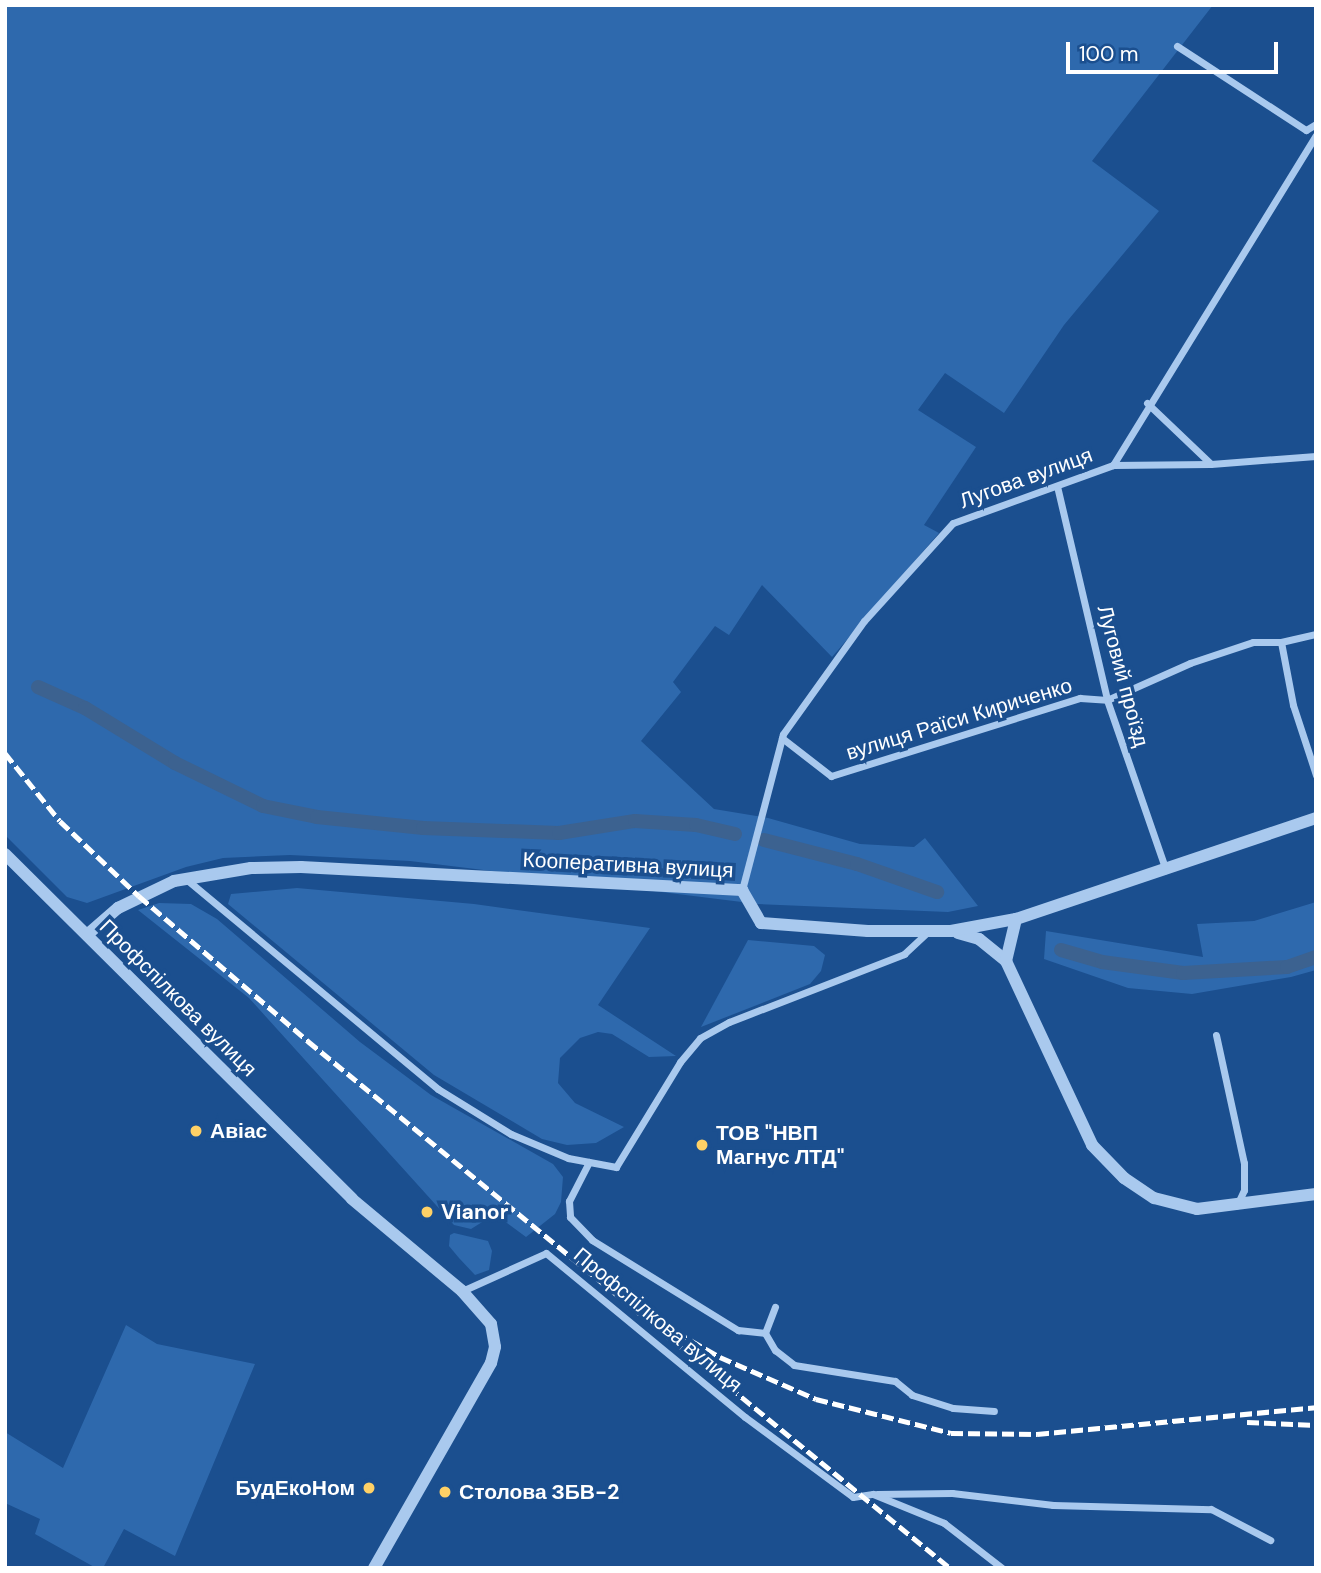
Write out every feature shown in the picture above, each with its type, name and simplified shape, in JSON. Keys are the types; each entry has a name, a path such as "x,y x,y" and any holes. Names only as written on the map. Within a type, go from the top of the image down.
{"street":[{"path":"1177,46 1306,130 1316,124"},
{"name":"Лугова вулиця","path":"742,890 782,738 864,621 953,523 1113,465 1147,403 1316,135"},
{"path":"1147,403 1211,464"},
{"path":"1113,465 1211,464 1316,456"},
{"name":"Луговий проїзд","path":"1057,486 1107,700 1166,871"},
{"name":"вулиця Раїси Кириченко","path":"782,738 831,776 1080,698 1107,700 1190,663 1254,642 1281,642 1316,634"},
{"path":"1281,642 1293,705 1316,775"},
{"name":"Кооперативна вулиця","path":"88,934 118,908 185,878 251,868 301,867 742,890 761,923 951,931 1016,919 1166,871 1316,818"},
{"name":"Профспілкова вулиця","path":"5,854 352,1199 462,1291 546,1253 745,1417 853,1497 873,1494 944,1523 1002,1568"},
{"path":"185,878 438,1089 511,1134 589,1162 616,1167 680,1062 700,1038 729,1021 904,954 928,932"},
{"path":"1006,961 1016,919"},
{"path":"951,931 979,939 1006,961 1092,1145 1105,1162 1154,1198 1197,1209 1236,1207 1316,1194"},
{"path":"1216,1035 1244,1163 1244,1190 1236,1207"},
{"path":"589,1162 569,1201 570,1217 592,1240 738,1330 765,1333"},
{"path":"374,1568 491,1363 495,1347 491,1324 462,1291"},
{"path":"765,1333 775,1307"},
{"path":"765,1333 775,1350 794,1365 895,1381 912,1395 953,1408 994,1411"},
{"path":"873,1494 952,1493 1053,1505 1211,1509 1270,1540"}],"shaded area":[{"path":"5,5 1213,5 1092,161 1159,211 1064,325 1004,413 945,373 918,410 976,447 924,525 939,533 832,657 762,585 729,635 715,626 673,682 681,692 641,741 714,809 768,818 860,844 914,847 925,838 978,906 948,912 758,904 410,861 290,855 223,858 186,867 87,903 67,897 5,835"},
{"path":"297,888 474,904 650,928 598,1005 676,1056 649,1057 612,1034 598,1032 580,1038 560,1058 558,1083 575,1103 624,1127 596,1143 567,1145 542,1139 434,1075 228,904 231,894"},
{"path":"1316,902 1316,970 1291,977 1192,994 1128,988 1044,959 1046,931 1203,957 1197,924 1254,921"},
{"path":"159,903 191,904 217,919 360,1042 431,1095 553,1164 563,1177 561,1202 555,1214 526,1237 495,1214 471,1229 454,1225 249,998 138,910"},
{"path":"748,940 814,946 825,955 821,971 810,984 701,1027"},
{"path":"454,1233 488,1241 492,1251 489,1270 475,1275 449,1246 450,1235"},
{"path":"126,1325 157,1344 255,1364 175,1556 124,1529 103,1568 96,1568 35,1534 40,1519 5,1503 5,1432 63,1468"}],"waterway":[{"path":"38,687 85,708 175,763 263,806 317,817 423,828 559,833 635,821 696,825 735,834"},
{"path":"764,840 857,864 937,892"},
{"path":"1061,950 1102,962 1183,973 1287,967 1316,957"}],"railway":[{"path":"5,753 60,821 139,896 308,1041 950,1568"},
{"path":"676,1332 720,1357 816,1399 951,1433 1037,1434 1316,1407"},
{"path":"1247,1422 1316,1425"}],"place":[{"name":"Авіас","path":"196,1131"},
{"name":"ТОВ \"НВП Магнус ЛТД\"","path":"702,1145"},
{"name":"Vianor","path":"427,1212"},
{"name":"БудЕкоНом","path":"369,1488"},
{"name":"Столова ЗБВ-2","path":"445,1492"}]}
